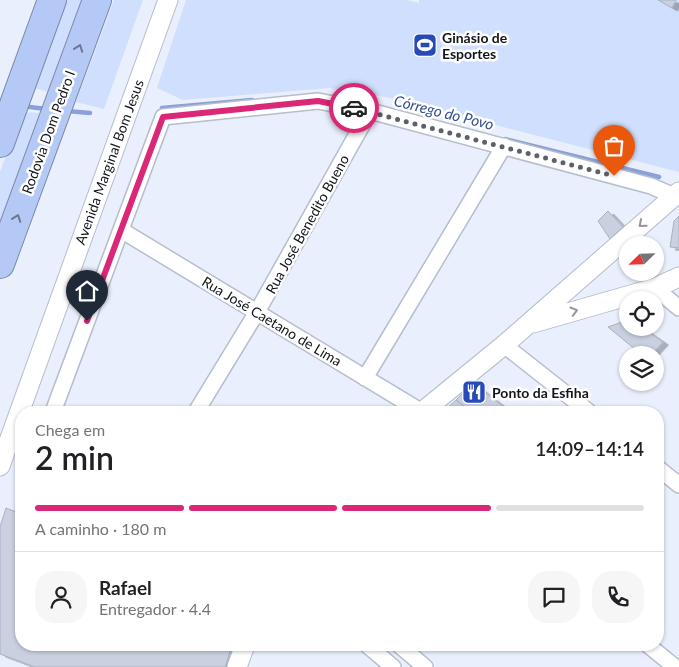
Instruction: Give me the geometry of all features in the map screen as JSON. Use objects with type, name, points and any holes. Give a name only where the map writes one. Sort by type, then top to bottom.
[{"type":"highway","points":[[2,137],[52,0]]},
{"type":"highway","name":"Rodovia Dom Pedro I","points":[[0,264],[97,0]]},
{"type":"street","name":"Avenida Marginal Bom Jesus","points":[[22,406],[168,0]]},
{"type":"street","points":[[55,406],[163,117],[318,101],[370,111],[677,194]]},
{"type":"street","name":"Rua José Benedito Bueno","points":[[200,406],[257,312],[370,111]]},
{"type":"street","points":[[366,378],[504,146]]},
{"type":"street","points":[[429,406],[504,345],[677,194]]},
{"type":"street","name":"Rua José Caetano de Lima","points":[[121,230],[412,406]]},
{"type":"street","points":[[527,324],[655,288],[679,277]]},
{"type":"street","points":[[655,288],[679,308]]},
{"type":"street","points":[[504,345],[581,406]]},
{"type":"street","name":"Avenida Marginal Bom Jesus","points":[[0,466],[15,424]]},
{"type":"street","points":[[664,473],[679,485]]},
{"type":"street","points":[[237,667],[242,651]]},
{"type":"street","points":[[374,651],[393,667]]},
{"type":"street","points":[[406,651],[425,667]]},
{"type":"street","points":[[655,651],[675,667]]},
{"type":"shaded area","points":[[62,0],[85,0],[56,80],[52,80],[48,92],[31,87]]},
{"type":"shaded area","points":[[114,0],[143,0],[104,109],[76,102]]},
{"type":"shaded area","name":"Ginásio de Esportes","points":[[186,0],[406,0],[419,3],[419,0],[679,0],[679,172],[386,97],[329,88],[183,100],[157,88]]},
{"type":"shaded area","points":[[22,112],[41,113],[0,236],[0,172]]},
{"type":"building","points":[[658,0],[676,0],[672,8]]},
{"type":"building","points":[[608,211],[623,227],[610,239],[598,221]]},
{"type":"building","points":[[679,216],[679,248],[670,247],[674,221]]},
{"type":"building","points":[[619,323],[619,336],[654,336],[663,342],[659,346],[631,346],[608,327]]},
{"type":"building","name":"Ponto da Esfiha","points":[[473,383],[503,406],[464,406],[456,400]]},
{"type":"building","points":[[456,400],[464,406],[450,406]]},
{"type":"building","points":[[6,508],[15,512],[15,651],[230,651],[225,667],[35,667],[0,654],[0,527]]},
{"type":"waterway","name":"Córrego do Povo","points":[[162,108],[252,100]]},
{"type":"waterway","name":"Córrego do Povo","points":[[22,106],[46,109]]},
{"type":"waterway","name":"Córrego do Povo","points":[[67,111],[90,113]]},
{"type":"waterway","name":"Córrego do Povo","points":[[505,139],[659,177]]},
{"type":"way so far","points":[[354,108],[614,176]]},
{"type":"place","name":"Ginásio de Esportes","points":[[425,45]]},
{"type":"place","name":"Ponto da Esfiha","points":[[474,392]]},
{"type":"route","points":[[87,321],[163,117],[318,101],[354,108]]}]
